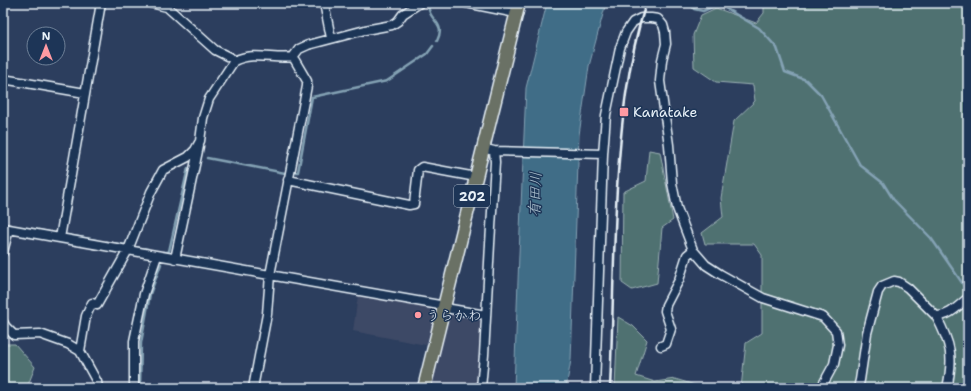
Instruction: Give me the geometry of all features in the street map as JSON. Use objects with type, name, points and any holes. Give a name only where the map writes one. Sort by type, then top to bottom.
[{"type":"highway","name":"202","points":[[424,388],[476,177],[489,149],[518,8]]},
{"type":"street","points":[[60,238],[101,3]]},
{"type":"street","points":[[150,3],[167,8],[215,50],[234,61]]},
{"type":"street","points":[[324,3],[331,38]]},
{"type":"street","points":[[293,57],[299,49],[308,45],[331,38],[392,25],[398,21],[403,14],[420,3]]},
{"type":"street","points":[[466,3],[518,8]]},
{"type":"street","points":[[595,388],[603,154],[606,115],[620,48],[624,37],[633,22],[641,18],[658,19],[663,25],[666,44],[662,60],[660,81],[669,146],[672,183],[677,208],[693,250],[706,265],[764,298],[823,317],[828,322],[836,331],[838,345],[834,364],[821,388]]},
{"type":"street","points":[[175,259],[200,140],[203,118],[209,99],[234,61],[239,58],[254,56],[293,57]]},
{"type":"street","points":[[253,388],[267,314],[270,275],[307,86],[307,81],[293,57]]},
{"type":"street","points":[[3,79],[85,93]]},
{"type":"street","points":[[80,351],[86,316],[92,303],[97,304],[128,250],[151,192],[163,170],[188,157],[196,150],[200,140]]},
{"type":"street","points":[[489,149],[603,154]]},
{"type":"street","points":[[481,388],[495,162],[489,149]]},
{"type":"street","points":[[289,175],[409,205],[414,204],[418,170],[422,167],[476,177]]},
{"type":"street","points":[[3,252],[6,229],[445,306],[451,309],[486,316]]},
{"type":"street","points":[[661,346],[666,344],[671,329],[665,311],[666,305],[679,280],[687,255],[693,250]]},
{"type":"street","points":[[134,388],[134,341],[144,294],[157,256]]},
{"type":"street","points":[[858,388],[867,333],[878,292],[882,286],[894,281],[899,282],[908,288],[936,316],[945,332],[950,348],[951,362],[947,388]]},
{"type":"street","points":[[936,316],[942,317],[968,298]]},
{"type":"street","points":[[3,322],[14,335],[40,334],[68,344],[80,351],[98,382],[98,388]]},
{"type":"shaded area","points":[[358,296],[438,309],[426,345],[353,331]]},
{"type":"shaded area","points":[[449,311],[481,318],[476,388],[431,388]]},
{"type":"green space","points":[[764,3],[963,3],[968,8],[968,388],[741,388],[746,343],[762,333],[762,255],[754,244],[705,244],[702,233],[723,217],[721,198],[734,121],[755,101],[753,85],[716,82],[694,67],[693,35],[701,15],[716,8],[756,23],[764,13]]},
{"type":"green space","points":[[649,150],[660,152],[673,220],[662,228],[657,283],[632,290],[622,283],[623,192],[646,181]]},
{"type":"green space","points":[[618,317],[633,326],[647,340],[636,376],[655,382],[675,379],[705,388],[615,388]]},
{"type":"green space","points":[[3,344],[15,344],[35,367],[28,385],[29,388],[3,388]]},
{"type":"water","name":"有田川","points":[[547,3],[606,3],[589,66],[579,135],[571,360],[566,388],[514,388],[526,88]]},
{"type":"waterway","points":[[428,3],[431,15],[439,25],[440,29],[437,41]]},
{"type":"waterway","points":[[690,3],[694,9],[703,11],[720,5],[759,28],[777,48],[785,72],[806,80],[821,95],[860,165],[883,183],[893,199],[931,238],[965,287]]},
{"type":"waterway","points":[[207,158],[285,173],[298,172],[312,97],[387,81],[427,54],[433,46]]},
{"type":"waterway","points":[[163,252],[169,251],[188,168]]},
{"type":"waterway","points":[[3,224],[9,225]]},
{"type":"waterway","points":[[20,227],[55,233]]},
{"type":"waterway","points":[[67,235],[96,240]]},
{"type":"waterway","points":[[106,242],[126,245]]},
{"type":"waterway","points":[[134,247],[148,249]]},
{"type":"waterway","points":[[140,388],[141,343],[150,294],[161,264]]},
{"type":"railway","points":[[610,388],[617,188],[621,141],[626,95],[634,48],[646,3]]},
{"type":"place","name":"Kanatake","points":[[624,112]]},
{"type":"place","name":"うらかわ","points":[[418,315]]}]
